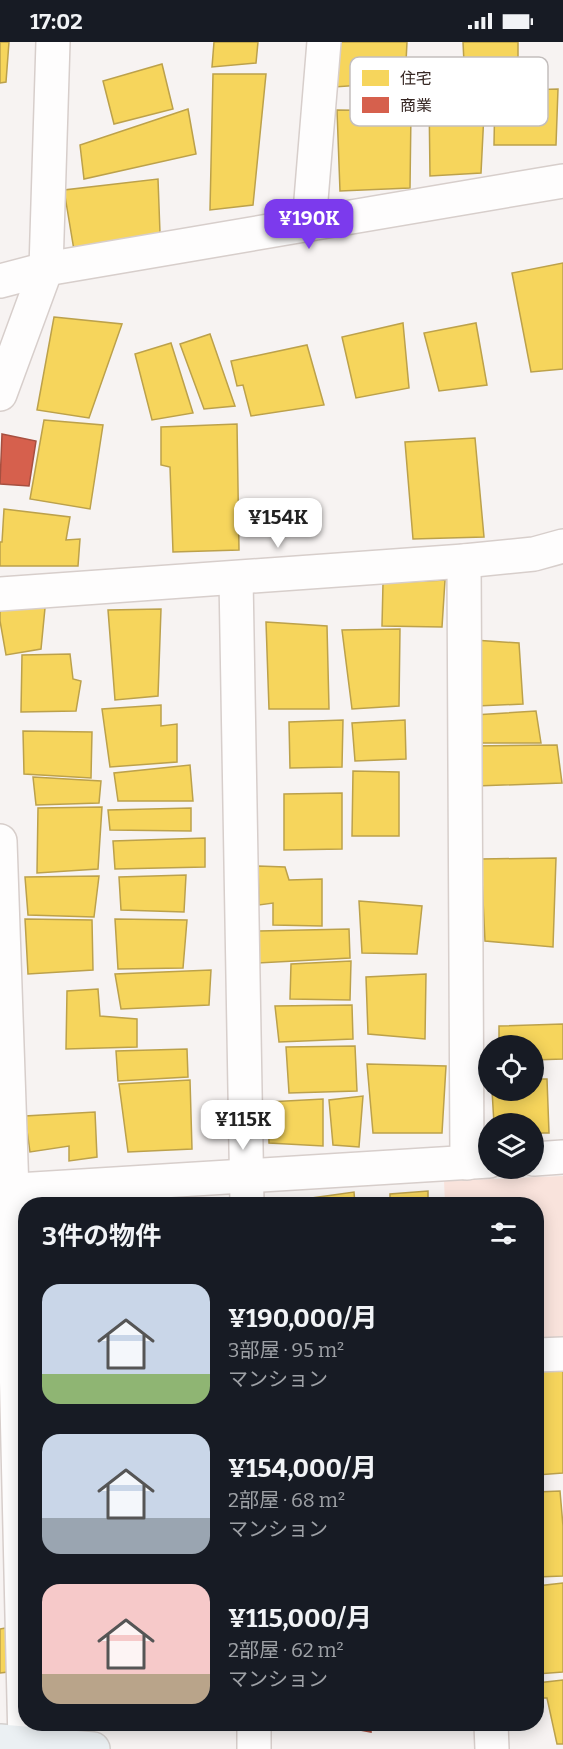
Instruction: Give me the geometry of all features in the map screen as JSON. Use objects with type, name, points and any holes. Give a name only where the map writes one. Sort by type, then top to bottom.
[{"type":"main road","points":[[13,1742],[93,1749]]},
{"type":"street","points":[[0,394],[46,269],[53,42]]},
{"type":"street","points":[[309,224],[324,42]]},
{"type":"street","points":[[0,281],[46,269],[563,181]]},
{"type":"street","points":[[0,594],[464,561],[534,554],[563,546]]},
{"type":"street","points":[[6,1191],[247,1190],[478,1162],[464,561]]},
{"type":"street","points":[[237,578],[247,1190]]},
{"type":"street","points":[[0,841],[13,1742]]},
{"type":"street","points":[[544,1158],[563,1157]]},
{"type":"street","points":[[544,1355],[563,1354]]},
{"type":"street","points":[[254,1731],[254,1749]]},
{"type":"street","points":[[491,1731],[492,1749]]},
{"type":"shaded area","points":[[563,1176],[563,1338],[544,1339],[544,1197],[445,1197],[444,1181],[544,1179],[544,1177]]},
{"type":"building: 住宅","points":[[0,42],[9,42],[6,82],[0,83]]},
{"type":"building: 住宅","points":[[214,42],[258,42],[256,63],[212,67]]},
{"type":"building: 住宅","points":[[336,42],[407,42],[406,57],[350,57],[350,86],[334,87]]},
{"type":"building: 住宅","points":[[463,42],[518,42],[518,57],[464,57]]},
{"type":"building: 住宅","points":[[162,64],[173,109],[114,124],[103,81]]},
{"type":"building: 住宅","points":[[213,74],[266,74],[253,205],[210,210]]},
{"type":"building: 住宅","points":[[548,89],[558,89],[556,145],[494,145],[494,126],[548,126]]},
{"type":"building: 住宅","points":[[188,109],[196,154],[84,179],[80,145]]},
{"type":"building: 住宅","points":[[337,110],[350,110],[350,126],[411,126],[410,188],[340,191]]},
{"type":"building: 住宅","points":[[429,126],[483,126],[481,173],[430,176]]},
{"type":"building: 住宅","points":[[158,179],[160,233],[74,250],[64,190]]},
{"type":"building: 住宅","points":[[563,263],[563,369],[531,372],[512,273]]},
{"type":"building: 住宅","points":[[54,317],[122,324],[89,418],[37,410]]},
{"type":"building: 住宅","points":[[403,323],[409,388],[356,398],[342,337]]},
{"type":"building: 住宅","points":[[476,323],[487,385],[439,391],[424,333]]},
{"type":"building: 住宅","points":[[210,334],[235,406],[204,409],[180,344]]},
{"type":"building: 住宅","points":[[171,343],[193,413],[152,420],[135,354]]},
{"type":"building: 住宅","points":[[307,345],[324,405],[251,416],[243,385],[237,386],[231,361]]},
{"type":"building: 住宅","points":[[44,420],[103,425],[90,509],[30,499]]},
{"type":"building: 住宅","points":[[237,424],[239,550],[173,552],[170,467],[161,465],[161,427]]},
{"type":"building: 住宅","points":[[475,438],[484,537],[413,539],[405,442]]},
{"type":"building: 住宅","points":[[4,509],[70,517],[66,540],[80,539],[78,566],[0,566]]},
{"type":"building: 住宅","points":[[445,580],[442,627],[382,626],[383,583]]},
{"type":"building: 住宅","points":[[0,608],[45,608],[41,649],[6,655]]},
{"type":"building: 住宅","points":[[161,609],[158,696],[115,700],[108,610]]},
{"type":"building: 住宅","points":[[266,622],[327,626],[329,709],[269,709]]},
{"type":"building: 住宅","points":[[400,629],[399,706],[352,709],[342,630]]},
{"type":"building: 住宅","points":[[474,640],[519,643],[523,704],[477,706]]},
{"type":"building: 住宅","points":[[70,654],[73,679],[81,681],[76,711],[21,712],[22,655]]},
{"type":"building: 住宅","points":[[161,705],[161,726],[177,724],[177,762],[110,767],[102,709]]},
{"type":"building: 住宅","points":[[536,711],[541,743],[474,743],[474,715]]},
{"type":"building: 住宅","points":[[343,720],[342,767],[290,768],[289,722]]},
{"type":"building: 住宅","points":[[405,720],[406,759],[355,761],[352,723]]},
{"type":"building: 住宅","points":[[23,731],[92,732],[91,778],[24,774]]},
{"type":"building: 住宅","points":[[557,745],[562,783],[476,786],[473,746]]},
{"type":"building: 住宅","points":[[190,765],[193,801],[118,801],[114,773]]},
{"type":"building: 住宅","points":[[353,771],[399,772],[399,836],[352,836]]},
{"type":"building: 住宅","points":[[33,777],[101,781],[99,803],[36,805]]},
{"type":"building: 住宅","points":[[342,793],[342,849],[284,850],[284,794]]},
{"type":"building: 住宅","points":[[102,807],[98,869],[37,873],[38,808]]},
{"type":"building: 住宅","points":[[191,808],[191,831],[110,830],[108,810]]},
{"type":"building: 住宅","points":[[205,838],[205,867],[115,869],[113,841]]},
{"type":"building: 住宅","points":[[556,858],[553,947],[485,941],[481,859]]},
{"type":"building: 住宅","points":[[258,866],[285,867],[289,880],[322,879],[322,926],[273,925],[273,903],[259,905]]},
{"type":"building: 住宅","points":[[186,875],[184,912],[121,910],[119,877]]},
{"type":"building: 住宅","points":[[99,876],[94,917],[28,915],[25,877]]},
{"type":"building: 住宅","points":[[359,901],[422,906],[417,954],[362,953]]},
{"type":"building: 住宅","points":[[25,919],[92,920],[93,970],[28,974]]},
{"type":"building: 住宅","points":[[115,919],[187,920],[183,968],[118,969]]},
{"type":"building: 住宅","points":[[349,929],[350,958],[258,963],[259,931]]},
{"type":"building: 住宅","points":[[351,961],[350,1000],[290,999],[291,964]]},
{"type":"building: 住宅","points":[[211,970],[209,1005],[121,1009],[115,974]]},
{"type":"building: 住宅","points":[[426,974],[425,1039],[368,1034],[366,977]]},
{"type":"building: 住宅","points":[[98,989],[100,1016],[137,1019],[137,1047],[66,1049],[67,991]]},
{"type":"building: 住宅","points":[[352,1005],[353,1039],[279,1042],[275,1006]]},
{"type":"building: 住宅","points":[[563,1024],[563,1059],[544,1060],[544,1035],[499,1035],[499,1026]]},
{"type":"building: 住宅","points":[[355,1046],[357,1091],[289,1093],[286,1047]]},
{"type":"building: 住宅","points":[[187,1049],[188,1077],[118,1081],[116,1051]]},
{"type":"building: 住宅","points":[[367,1064],[446,1066],[442,1133],[373,1133]]},
{"type":"building: 住宅","points":[[544,1079],[547,1079],[549,1133],[544,1133],[544,1113],[493,1113],[493,1101],[544,1101]]},
{"type":"building: 住宅","points":[[190,1080],[192,1149],[128,1152],[119,1084]]},
{"type":"building: 住宅","points":[[363,1096],[359,1147],[333,1145],[329,1100]]},
{"type":"building: 住宅","points":[[323,1099],[323,1146],[269,1143],[268,1102]]},
{"type":"building: 住宅","points":[[95,1112],[97,1157],[69,1161],[69,1146],[30,1152],[25,1116]]},
{"type":"building: 住宅","points":[[428,1191],[428,1197],[390,1197],[390,1194]]},
{"type":"building: 住宅","points":[[354,1192],[354,1197],[319,1197]]},
{"type":"building: 住宅","points":[[563,1368],[563,1473],[544,1474],[544,1369]]},
{"type":"building: 住宅","points":[[560,1491],[563,1576],[544,1577],[544,1492]]},
{"type":"building: 住宅","points":[[563,1583],[563,1672],[544,1673],[544,1585]]},
{"type":"building: 住宅","points":[[11,1627],[8,1672],[0,1673],[0,1629]]},
{"type":"building: 住宅","points":[[563,1680],[563,1744],[557,1744],[547,1698],[544,1698],[544,1682]]},
{"type":"building: 商業","points":[[2,434],[36,441],[29,486],[0,484]]}]
